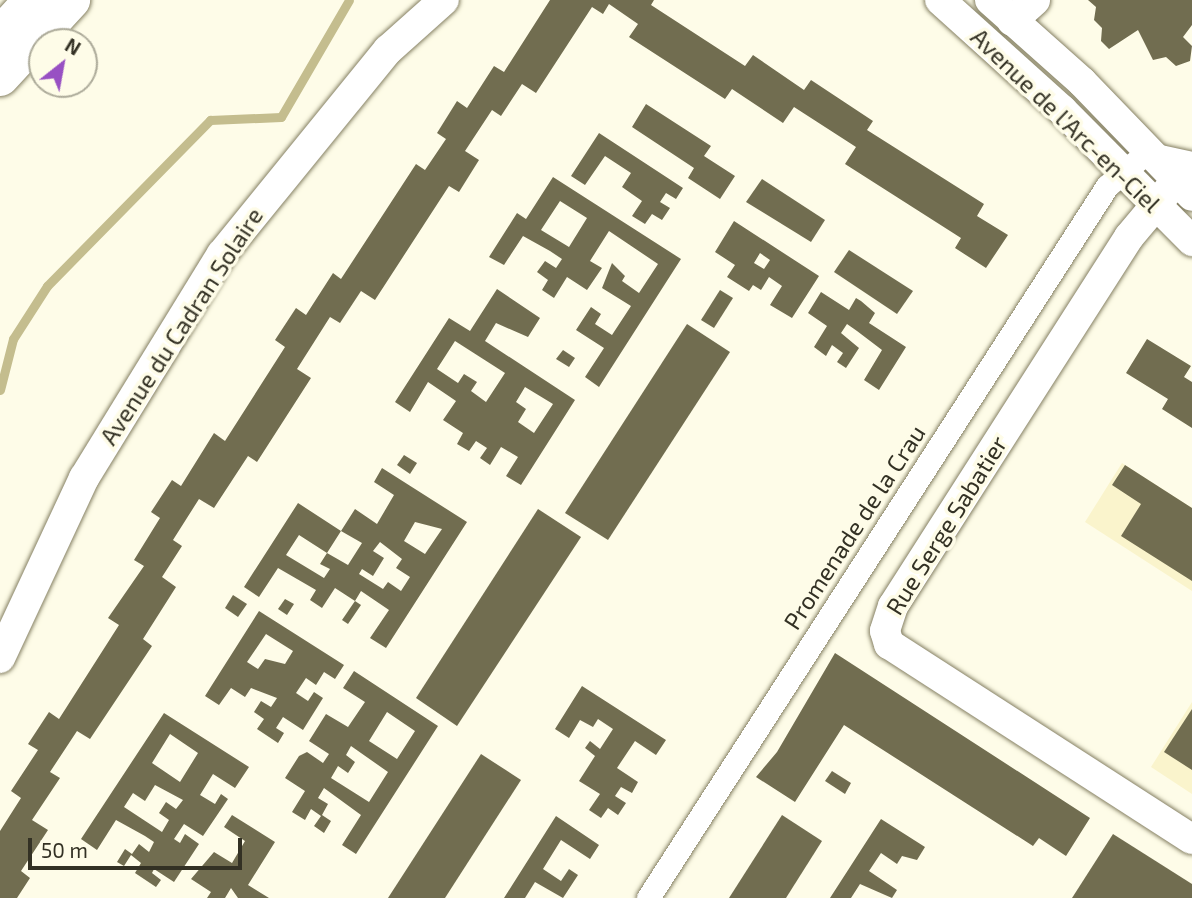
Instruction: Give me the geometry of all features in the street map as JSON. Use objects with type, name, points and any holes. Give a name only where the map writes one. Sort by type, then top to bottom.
[{"type":"main road","points":[[0,36],[33,0]]},
{"type":"main road","points":[[0,77],[71,0]]},
{"type":"street","name":"Avenue du Cadran Solaire","points":[[0,658],[84,478],[222,254],[388,50],[444,0]]},
{"type":"street","name":"Avenue de l'Arc-en-Ciel","points":[[940,0],[1062,110],[1115,180],[1154,203],[1192,240]]},
{"type":"street","name":"Avenue de l'Arc-en-Ciel","points":[[989,0],[1082,82],[1146,153],[1187,180]]},
{"type":"street","points":[[1012,21],[1035,0]]},
{"type":"street","name":"Promenade de la Crau","points":[[648,898],[1115,180],[1146,153]]},
{"type":"street","name":"Rue Serge Sabatier","points":[[1187,180],[1154,203],[893,606],[885,631],[889,644],[1192,839]]},
{"type":"shaded area","points":[[1122,463],[1192,508],[1192,591],[1085,522]]},
{"type":"shaded area","points":[[1192,702],[1192,794],[1151,767]]},
{"type":"building","points":[[550,0],[654,0],[651,5],[745,66],[753,55],[804,90],[811,80],[873,121],[867,130],[984,204],[977,216],[1008,235],[986,268],[955,248],[961,238],[845,164],[856,147],[794,107],[783,123],[732,89],[725,99],[629,37],[638,24],[609,4],[603,14],[592,7],[536,93],[522,84],[501,116],[492,110],[465,151],[479,160],[459,192],[449,186],[375,300],[361,291],[340,323],[330,317],[297,369],[311,378],[257,462],[248,456],[214,508],[199,499],[173,540],[182,546],[162,577],[176,587],[143,639],[152,646],[90,739],[77,731],[50,772],[60,778],[32,820],[48,830],[21,871],[30,878],[17,898],[0,898],[0,831],[21,798],[11,791],[38,750],[28,744],[49,712],[59,719],[119,625],[108,618],[144,566],[134,560],[160,518],[151,512],[172,480],[181,486],[214,433],[225,441],[285,347],[275,340],[296,308],[306,315],[333,273],[341,279],[416,164],[425,170],[446,139],[437,133],[457,101],[467,108],[494,66],[504,72]]},
{"type":"building","points":[[1088,0],[1192,0],[1192,25],[1183,37],[1192,46],[1190,61],[1176,66],[1166,57],[1153,60],[1138,30],[1109,49],[1101,41],[1102,28],[1094,20],[1096,7]]},
{"type":"building","points":[[646,104],[711,146],[704,156],[735,176],[720,199],[688,178],[694,168],[632,127]]},
{"type":"building","points":[[599,133],[683,188],[676,199],[666,193],[660,202],[670,208],[662,220],[652,214],[645,224],[632,216],[642,201],[622,187],[631,173],[605,156],[585,185],[571,176]]},
{"type":"building","points":[[553,177],[681,259],[599,387],[585,377],[604,348],[576,330],[591,307],[601,314],[595,324],[612,335],[631,306],[602,288],[612,263],[625,276],[622,281],[639,293],[658,264],[609,231],[590,261],[602,268],[587,290],[567,277],[554,298],[542,290],[548,280],[537,272],[545,261],[556,268],[562,259],[550,251],[523,236],[504,265],[489,257],[517,213],[526,219]],"holes":[[[560,201],[587,218],[569,247],[541,230]]]},
{"type":"building","points":[[762,179],[825,220],[811,242],[746,202]]},
{"type":"building","points":[[734,221],[819,276],[792,318],[770,305],[782,286],[769,277],[761,290],[753,285],[749,291],[727,277],[735,265],[715,252]],"holes":[[[760,253],[770,260],[764,269],[754,263]]]},
{"type":"building","points":[[849,250],[913,291],[897,314],[834,272]]},
{"type":"building","points":[[497,289],[540,318],[528,337],[496,323],[485,341],[575,400],[521,485],[506,476],[518,457],[501,447],[490,465],[480,458],[487,448],[476,441],[469,451],[457,444],[463,433],[443,420],[456,401],[428,382],[410,412],[395,402],[449,318],[470,331]],"holes":[[[455,341],[505,373],[486,402],[471,391],[477,382],[464,374],[458,383],[437,369]],[[525,387],[553,404],[534,433],[518,422],[526,409],[516,402]]]},
{"type":"building","points":[[720,290],[733,298],[714,328],[701,320]]},
{"type":"building","points":[[821,292],[849,310],[856,298],[861,301],[875,313],[869,323],[906,347],[879,390],[864,380],[882,350],[847,324],[841,333],[859,348],[846,368],[837,362],[843,353],[832,345],[826,356],[814,347],[827,326],[808,313]]},
{"type":"building","points":[[687,324],[730,352],[608,540],[565,513]]},
{"type":"building","points":[[1147,339],[1191,366],[1184,377],[1192,382],[1192,428],[1162,409],[1168,399],[1126,373]]},
{"type":"building","points":[[563,350],[575,358],[569,367],[556,359]]},
{"type":"building","points":[[404,455],[417,463],[410,474],[397,465]]},
{"type":"building","points":[[1125,465],[1192,508],[1192,581],[1121,536],[1141,504],[1112,485]]},
{"type":"building","points":[[382,468],[467,522],[386,648],[370,638],[389,610],[361,591],[355,601],[335,588],[322,608],[310,600],[316,590],[278,568],[259,597],[244,587],[298,503],[341,531],[355,509],[377,524],[394,495],[374,482]],"holes":[[[415,522],[442,529],[425,554],[404,541]],[[341,531],[362,543],[348,565],[327,553]],[[299,535],[327,553],[320,564],[330,569],[324,578],[286,555]],[[380,542],[402,559],[396,568],[410,577],[401,591],[388,582],[383,589],[359,574],[362,569],[373,576],[384,558],[373,551]]]},
{"type":"building","points":[[538,509],[581,537],[457,726],[416,698]]},
{"type":"building","points":[[233,595],[247,604],[238,617],[225,608]]},
{"type":"building","points":[[285,599],[294,604],[287,615],[278,609]]},
{"type":"building","points":[[355,601],[361,605],[348,624],[342,620]]},
{"type":"building","points":[[259,611],[344,665],[335,679],[324,672],[316,685],[306,678],[296,693],[308,701],[314,692],[323,698],[303,730],[283,717],[276,728],[284,733],[278,743],[257,729],[264,719],[254,712],[261,701],[271,707],[277,698],[251,688],[245,697],[231,688],[219,705],[205,696]],"holes":[[[266,634],[293,651],[285,664],[265,659],[258,669],[247,662]]]},
{"type":"building","points":[[835,653],[1090,818],[1066,856],[1039,838],[1033,846],[844,725],[795,802],[756,777],[777,752]]},
{"type":"building","points":[[354,671],[438,726],[356,854],[342,845],[361,815],[324,788],[318,798],[328,804],[322,815],[331,821],[324,833],[314,826],[321,816],[311,809],[305,820],[292,812],[305,791],[285,778],[299,756],[307,752],[323,763],[329,754],[309,741],[326,714],[348,727],[365,702],[343,688]],"holes":[[[387,712],[415,731],[397,759],[369,741]],[[351,746],[388,772],[369,802],[331,778],[338,766],[348,773],[355,762],[346,755]]]},
{"type":"building","points":[[582,686],[666,740],[656,755],[635,741],[617,768],[638,782],[632,793],[621,787],[615,796],[626,803],[618,815],[608,808],[601,818],[589,810],[600,794],[579,781],[595,756],[585,748],[590,741],[600,749],[613,729],[598,719],[593,727],[580,720],[569,738],[555,729]]},
{"type":"building","points":[[1192,709],[1192,770],[1164,752]]},
{"type":"building","points":[[164,713],[249,767],[235,788],[213,774],[200,795],[215,804],[221,794],[228,799],[203,836],[184,824],[174,839],[180,843],[185,834],[199,844],[174,882],[154,869],[152,873],[161,880],[156,887],[135,873],[141,863],[131,855],[124,866],[117,862],[125,849],[132,854],[139,844],[149,852],[154,842],[116,820],[97,850],[81,839]],"holes":[[[170,734],[198,753],[180,782],[152,763]],[[155,785],[183,800],[176,809],[166,802],[159,813],[169,820],[162,832],[124,807],[133,793],[145,801]]]},
{"type":"building","points":[[481,754],[521,780],[445,898],[388,898]]},
{"type":"building","points":[[832,771],[851,783],[845,794],[825,781]]},
{"type":"building","points":[[232,815],[275,842],[248,885],[269,898],[238,898],[231,888],[225,898],[207,898],[211,892],[191,879],[214,852],[232,863],[245,841],[224,827]]},
{"type":"building","points":[[782,815],[822,841],[786,898],[729,898]]},
{"type":"building","points":[[556,816],[599,845],[590,859],[561,840],[543,869],[561,881],[569,869],[578,875],[563,898],[535,882],[525,898],[504,898]]},
{"type":"building","points":[[881,819],[925,847],[917,860],[902,856],[897,864],[881,853],[869,871],[897,890],[892,898],[860,884],[851,898],[830,898]]},
{"type":"building","points":[[1113,834],[1192,884],[1192,898],[1072,898]]},
{"type":"waterway","points":[[0,390],[13,339],[47,286],[210,120],[281,117],[349,0]]}]
